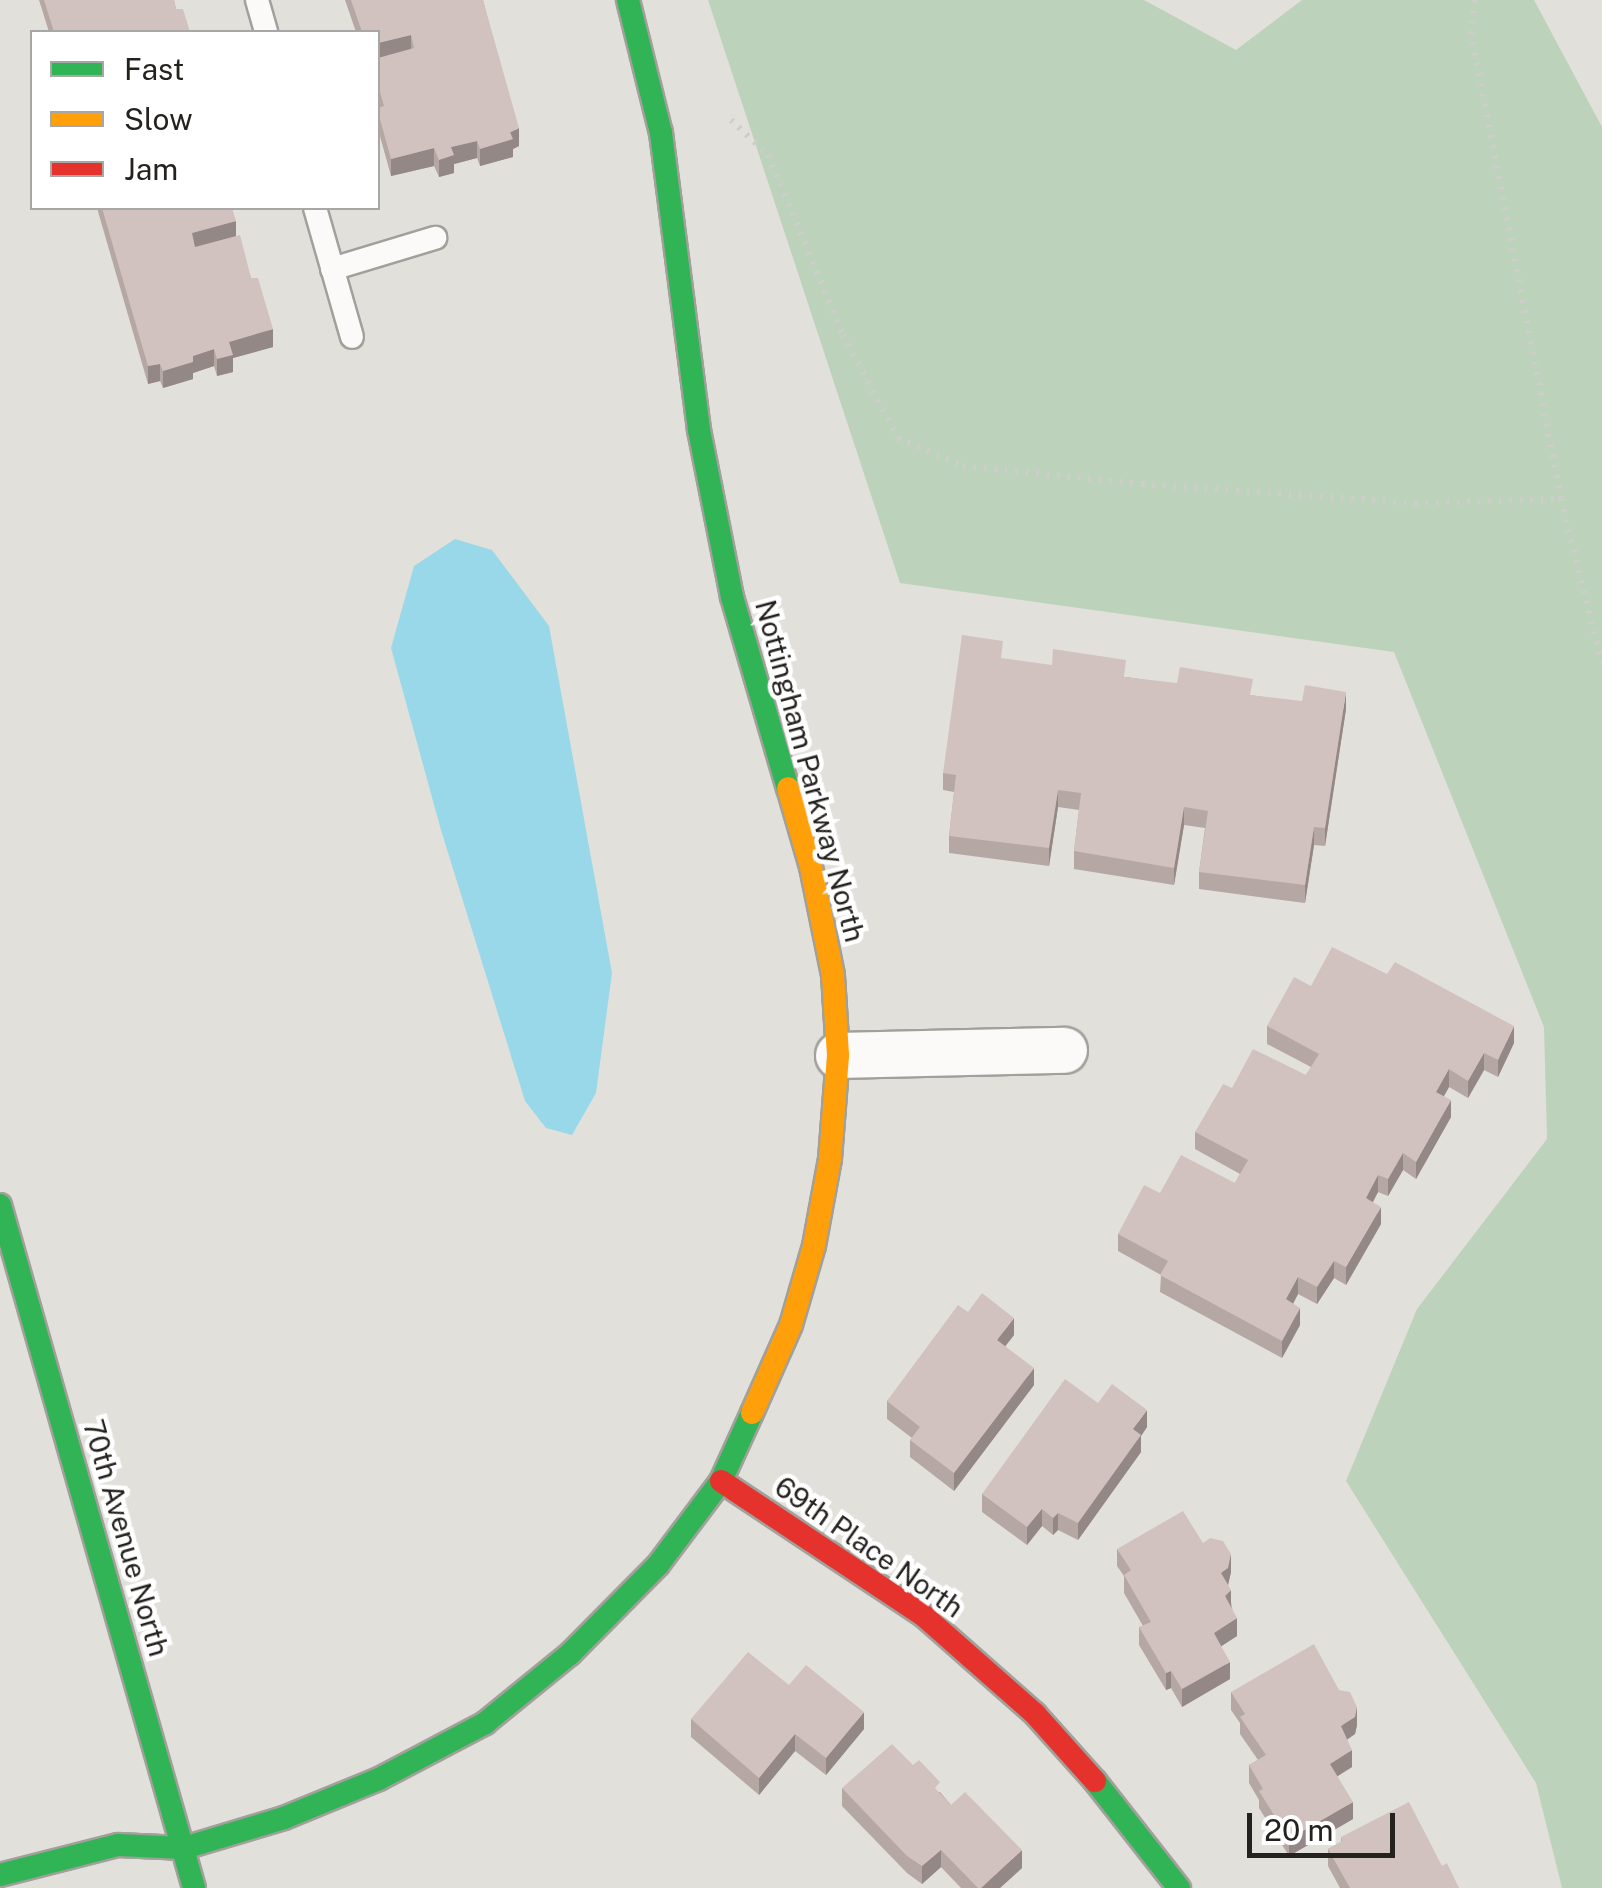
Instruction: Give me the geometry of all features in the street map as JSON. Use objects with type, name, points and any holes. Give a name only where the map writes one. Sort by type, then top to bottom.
[{"type":"street","name":"Nottingham Parkway North","points":[[156,1868],[184,1848],[316,1805],[380,1778],[485,1723],[570,1654],[658,1565],[721,1481],[791,1324],[814,1246],[830,1159],[838,1055],[833,974],[810,866],[732,597],[699,430],[661,133],[628,0]]},
{"type":"street","points":[[838,1055],[1064,1050]]},
{"type":"street","name":"70th Avenue North","points":[[0,1205],[194,1888]]},
{"type":"street","name":"69th Place North","points":[[721,1481],[924,1616],[1007,1690],[1128,1817],[1179,1888]]},
{"type":"street","name":"Nottingham Parkway North","points":[[0,1875],[118,1845],[184,1848]]},
{"type":"lane","points":[[257,0],[265,30]]},
{"type":"lane","points":[[316,210],[352,338]]},
{"type":"lane","points":[[332,269],[435,238]]},
{"type":"path","points":[[1475,0],[1471,32],[1561,498],[1602,664]]},
{"type":"path","points":[[731,120],[768,155],[843,336],[898,438],[963,466],[1142,484],[1414,503],[1561,498]]},
{"type":"green space","points":[[708,0],[1144,0],[1236,50],[1302,0],[1534,0],[1602,127],[1602,1888],[1562,1888],[1536,1783],[1346,1481],[1417,1309],[1547,1139],[1544,1027],[1394,652],[900,583]]},
{"type":"water","points":[[455,539],[492,550],[549,626],[612,973],[596,1093],[572,1135],[546,1128],[525,1101],[441,830],[391,648],[414,566]]},
{"type":"building","points":[[44,0],[174,0],[176,9],[183,9],[189,30],[53,30]]},
{"type":"building","points":[[351,0],[483,0],[519,128],[510,132],[513,139],[480,149],[477,141],[451,147],[454,155],[439,160],[434,148],[391,159],[380,119],[380,107],[384,106],[380,57],[414,48],[411,35],[380,43],[380,30],[361,30]]},
{"type":"building","points":[[103,210],[233,210],[236,221],[192,233],[195,247],[240,235],[251,278],[258,278],[273,329],[229,342],[233,355],[217,359],[214,349],[193,356],[193,362],[163,371],[160,364],[148,366]]},
{"type":"building","points":[[962,635],[1003,641],[1001,658],[1052,665],[1053,649],[1126,660],[1124,677],[1177,683],[1180,667],[1253,679],[1250,695],[1302,701],[1305,685],[1346,692],[1325,828],[1314,827],[1305,885],[1199,872],[1208,811],[1184,807],[1174,868],[1074,851],[1081,793],[1058,790],[1049,848],[949,836],[956,775],[943,773]]},
{"type":"building","points":[[1332,947],[1387,974],[1395,962],[1514,1026],[1498,1060],[1484,1053],[1468,1081],[1449,1069],[1436,1092],[1451,1100],[1416,1162],[1403,1153],[1388,1179],[1378,1175],[1366,1198],[1381,1207],[1346,1267],[1334,1261],[1317,1287],[1298,1277],[1286,1299],[1300,1308],[1282,1341],[1160,1275],[1168,1261],[1118,1234],[1144,1185],[1160,1193],[1181,1155],[1235,1183],[1248,1160],[1195,1132],[1223,1084],[1232,1088],[1253,1049],[1306,1075],[1319,1054],[1267,1026],[1294,977],[1311,986]]},
{"type":"building","points":[[982,1293],[1014,1318],[997,1340],[1034,1368],[954,1473],[910,1440],[920,1427],[887,1401],[958,1305],[968,1312]]},
{"type":"building","points":[[1065,1379],[1098,1403],[1112,1384],[1147,1410],[1133,1429],[1141,1435],[1078,1523],[1058,1513],[1053,1518],[1042,1509],[1027,1527],[982,1494]]},
{"type":"building","points":[[1183,1511],[1203,1543],[1210,1538],[1223,1541],[1231,1554],[1228,1568],[1221,1573],[1231,1590],[1225,1596],[1237,1618],[1214,1633],[1230,1662],[1182,1689],[1171,1671],[1166,1673],[1139,1627],[1151,1622],[1124,1575],[1131,1570],[1117,1549]]},
{"type":"building","points":[[1314,1644],[1339,1690],[1350,1692],[1357,1707],[1355,1717],[1341,1726],[1352,1750],[1330,1764],[1353,1802],[1289,1839],[1259,1791],[1263,1789],[1249,1765],[1266,1755],[1240,1717],[1245,1714],[1231,1692]]},
{"type":"building","points":[[748,1652],[789,1685],[806,1665],[864,1712],[826,1758],[795,1734],[759,1778],[691,1719]]},
{"type":"building","points":[[892,1744],[913,1765],[919,1760],[940,1782],[935,1788],[951,1805],[965,1792],[1022,1850],[981,1888],[941,1850],[922,1866],[907,1856],[842,1788]]},
{"type":"building","points":[[1409,1802],[1442,1866],[1447,1863],[1459,1888],[1350,1888],[1328,1849],[1342,1841],[1341,1837]]},
{"type":"traffic: fast","points":[[628,0],[661,133],[699,430],[732,597],[788,788]]},
{"type":"traffic: fast","points":[[0,1205],[194,1888]]},
{"type":"traffic: fast","points":[[0,1875],[118,1845],[184,1848],[284,1818],[379,1779],[485,1723],[570,1654],[658,1565],[721,1481],[752,1413]]},
{"type":"traffic: fast","points":[[1095,1781],[1179,1888]]},
{"type":"traffic: slow","points":[[752,1413],[791,1325],[814,1246],[830,1159],[838,1055],[833,975],[811,867],[788,788]]},
{"type":"traffic: jam","points":[[721,1481],[924,1616],[1035,1714],[1095,1781]]}]
